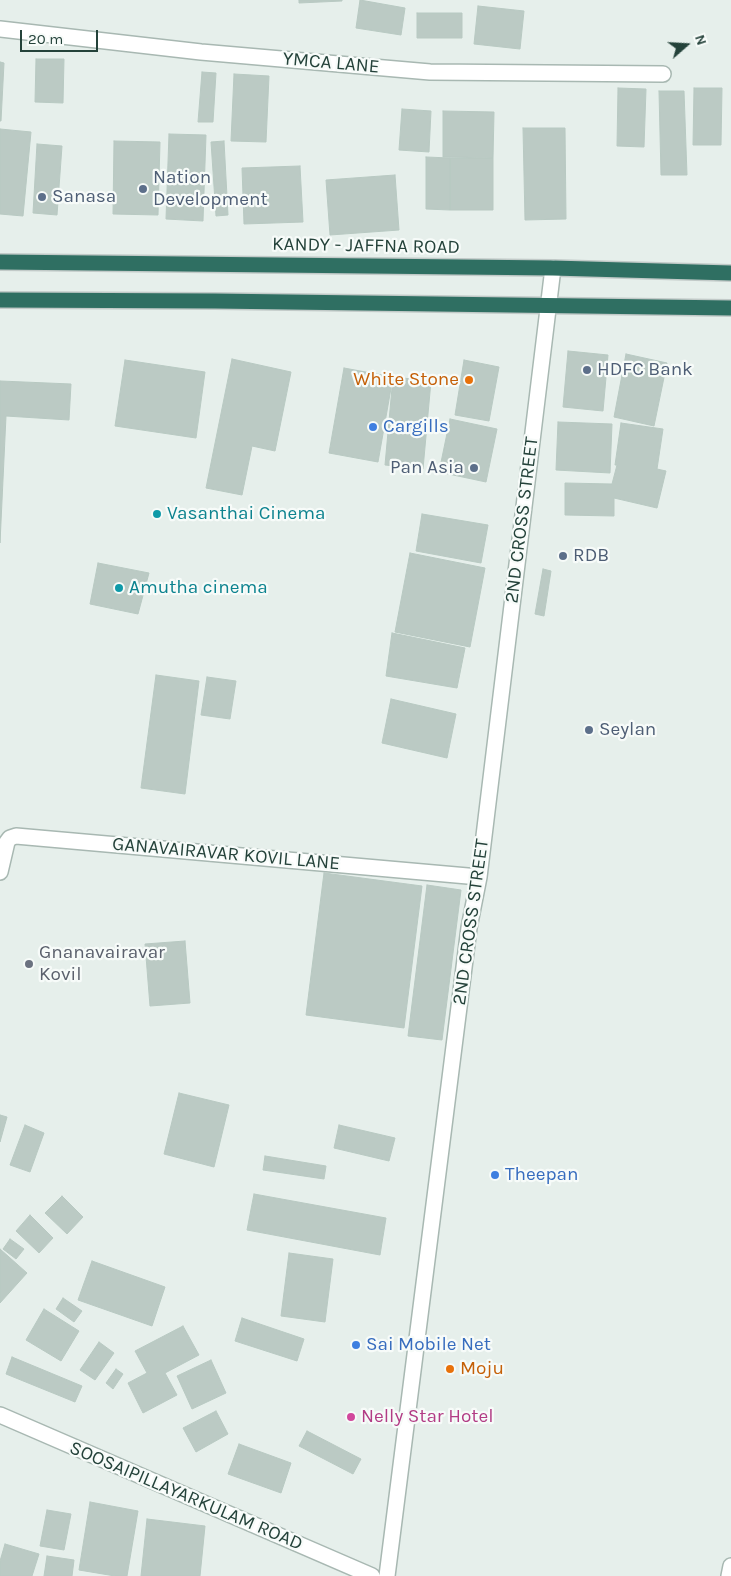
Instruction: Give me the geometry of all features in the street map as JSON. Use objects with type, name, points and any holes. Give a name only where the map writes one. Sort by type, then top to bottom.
[{"type":"highway","name":"KANDY - JAFFNA ROAD","points":[[0,262],[553,268],[731,273]]},
{"type":"highway","points":[[0,300],[731,308]]},
{"type":"street","name":"YMCA LANE","points":[[0,29],[201,52],[430,72],[663,74]]},
{"type":"street","name":"2ND CROSS STREET","points":[[386,1576],[469,928],[479,877],[553,268]]},
{"type":"street","name":"GANAVAIRAVAR KOVIL LANE","points":[[0,872],[7,842],[10,838],[16,836],[479,877]]},
{"type":"street","name":"SOOSAIPILLAYARKULAM ROAD","points":[[0,1415],[372,1576]]},
{"type":"street","points":[[729,1576],[731,1566]]},
{"type":"building","points":[[299,0],[342,0],[342,1],[299,3]]},
{"type":"building","points":[[360,0],[405,8],[401,35],[356,28]]},
{"type":"building","points":[[478,6],[524,11],[520,49],[474,44]]},
{"type":"building","points":[[417,13],[462,13],[462,38],[417,38]]},
{"type":"building","points":[[36,59],[64,59],[63,103],[35,102]]},
{"type":"building","points":[[0,62],[4,63],[1,121],[0,121]]},
{"type":"building","points":[[202,72],[216,73],[213,122],[198,122]]},
{"type":"building","points":[[234,74],[269,76],[266,142],[231,141]]},
{"type":"building","points":[[618,88],[646,89],[644,147],[617,146]]},
{"type":"building","points":[[694,88],[722,88],[721,145],[693,145]]},
{"type":"building","points":[[659,91],[684,91],[687,175],[661,175]]},
{"type":"building","points":[[402,109],[431,111],[429,152],[399,150]]},
{"type":"building","points":[[443,111],[494,112],[493,158],[443,157]]},
{"type":"building","points":[[523,128],[565,128],[566,219],[525,220]]},
{"type":"building","points":[[0,129],[31,132],[23,216],[0,214]]},
{"type":"building","points":[[169,134],[206,135],[203,221],[166,219]]},
{"type":"building","points":[[114,141],[160,142],[158,215],[113,214]]},
{"type":"building","points":[[224,141],[228,215],[216,216],[211,142]]},
{"type":"building","points":[[37,144],[62,146],[57,215],[33,213]]},
{"type":"building","points":[[426,157],[450,158],[450,210],[426,209]]},
{"type":"building","points":[[450,158],[493,158],[493,210],[450,210]]},
{"type":"building","points":[[300,166],[303,222],[244,224],[242,168]]},
{"type":"building","points":[[395,175],[399,230],[330,235],[326,180]]},
{"type":"building","points":[[568,351],[608,355],[603,411],[563,407]]},
{"type":"building","points":[[626,354],[667,363],[654,426],[614,417]]},
{"type":"building","points":[[232,359],[291,372],[275,451],[252,446],[242,495],[206,488]]},
{"type":"building","points":[[125,360],[205,372],[196,438],[115,426]]},
{"type":"building","points":[[464,360],[499,367],[489,421],[455,415]]},
{"type":"building","points":[[344,368],[393,377],[378,462],[329,453]]},
{"type":"building","points":[[393,377],[431,381],[423,469],[385,465]]},
{"type":"building","points":[[0,381],[71,384],[69,420],[6,416],[0,543]]},
{"type":"building","points":[[450,419],[497,429],[486,482],[439,472]]},
{"type":"building","points":[[558,422],[612,424],[610,473],[556,470]]},
{"type":"building","points":[[621,423],[663,429],[657,469],[666,471],[657,508],[614,498],[614,516],[565,515],[565,483],[612,484],[617,465],[615,465]]},
{"type":"building","points":[[422,514],[488,525],[481,563],[416,551]]},
{"type":"building","points":[[410,553],[485,568],[470,647],[395,632]]},
{"type":"building","name":"Amutha cinema","points":[[98,563],[149,573],[138,614],[90,604]]},
{"type":"building","points":[[543,569],[551,571],[544,616],[535,614]]},
{"type":"building","points":[[392,633],[465,648],[457,688],[386,676]]},
{"type":"building","points":[[156,675],[199,681],[185,794],[141,788]]},
{"type":"building","points":[[207,677],[236,681],[230,719],[201,715]]},
{"type":"building","points":[[391,699],[456,714],[447,758],[382,743]]},
{"type":"building","points":[[324,873],[422,886],[404,1028],[306,1015]]},
{"type":"building","points":[[427,885],[461,890],[442,1040],[408,1036]]},
{"type":"building","points":[[185,941],[190,1003],[150,1006],[145,944]]},
{"type":"building","points":[[179,1093],[229,1105],[214,1167],[164,1154]]},
{"type":"building","points":[[0,1115],[7,1117],[0,1142]]},
{"type":"building","points":[[25,1125],[44,1133],[30,1172],[10,1165]]},
{"type":"building","points":[[339,1125],[395,1138],[389,1161],[334,1148]]},
{"type":"building","points":[[265,1156],[326,1166],[324,1179],[263,1170]]},
{"type":"building","points":[[254,1194],[386,1218],[380,1255],[247,1230]]},
{"type":"building","points":[[62,1196],[83,1217],[67,1234],[45,1213]]},
{"type":"building","points":[[30,1215],[53,1238],[39,1253],[16,1231]]},
{"type":"building","points":[[10,1239],[24,1249],[16,1259],[3,1249]]},
{"type":"building","points":[[0,1249],[27,1273],[0,1303]]},
{"type":"building","points":[[289,1253],[333,1259],[325,1322],[281,1316]]},
{"type":"building","points":[[92,1261],[165,1287],[152,1326],[78,1300]]},
{"type":"building","points":[[63,1298],[82,1311],[74,1322],[56,1309]]},
{"type":"building","points":[[44,1309],[79,1331],[61,1361],[26,1340]]},
{"type":"building","points":[[242,1318],[304,1339],[297,1361],[235,1341]]},
{"type":"building","points":[[183,1326],[199,1355],[165,1373],[177,1395],[143,1413],[128,1383],[147,1373],[135,1351]]},
{"type":"building","points":[[99,1342],[114,1353],[95,1380],[80,1370]]},
{"type":"building","points":[[12,1357],[82,1386],[75,1402],[6,1374]]},
{"type":"building","points":[[211,1360],[226,1393],[192,1409],[177,1376]]},
{"type":"building","points":[[116,1369],[123,1374],[113,1389],[106,1383]]},
{"type":"building","points":[[216,1411],[228,1434],[196,1452],[183,1428]]},
{"type":"building","points":[[307,1431],[361,1459],[353,1474],[299,1446]]},
{"type":"building","points":[[239,1444],[291,1463],[281,1493],[228,1474]]},
{"type":"building","points":[[90,1502],[138,1511],[127,1576],[79,1570]]},
{"type":"building","points":[[47,1510],[71,1514],[64,1550],[40,1546]]},
{"type":"building","points":[[147,1519],[205,1526],[200,1576],[141,1576]]},
{"type":"building","points":[[5,1544],[39,1554],[32,1576],[0,1576],[0,1561]]},
{"type":"building","points":[[47,1556],[74,1560],[72,1576],[44,1576]]},
{"type":"place","name":"Nation Development","points":[[143,189]]},
{"type":"place","name":"Sanasa","points":[[42,197]]},
{"type":"place","name":"HDFC Bank","points":[[587,370]]},
{"type":"place","name":"White Stone","points":[[469,380]]},
{"type":"place","name":"Cargills","points":[[373,427]]},
{"type":"place","name":"Pan Asia","points":[[474,468]]},
{"type":"place","name":"Vasanthai Cinema","points":[[157,514]]},
{"type":"place","name":"RDB","points":[[563,556]]},
{"type":"place","name":"Amutha cinema","points":[[119,588]]},
{"type":"place","name":"Seylan","points":[[589,730]]},
{"type":"place","name":"Gnanavairavar Kovil","points":[[29,964]]},
{"type":"place","name":"Theepan","points":[[495,1175]]},
{"type":"place","name":"Sai Mobile Net","points":[[356,1345]]},
{"type":"place","name":"Moju","points":[[450,1369]]},
{"type":"place","name":"Nelly Star Hotel","points":[[351,1417]]}]
